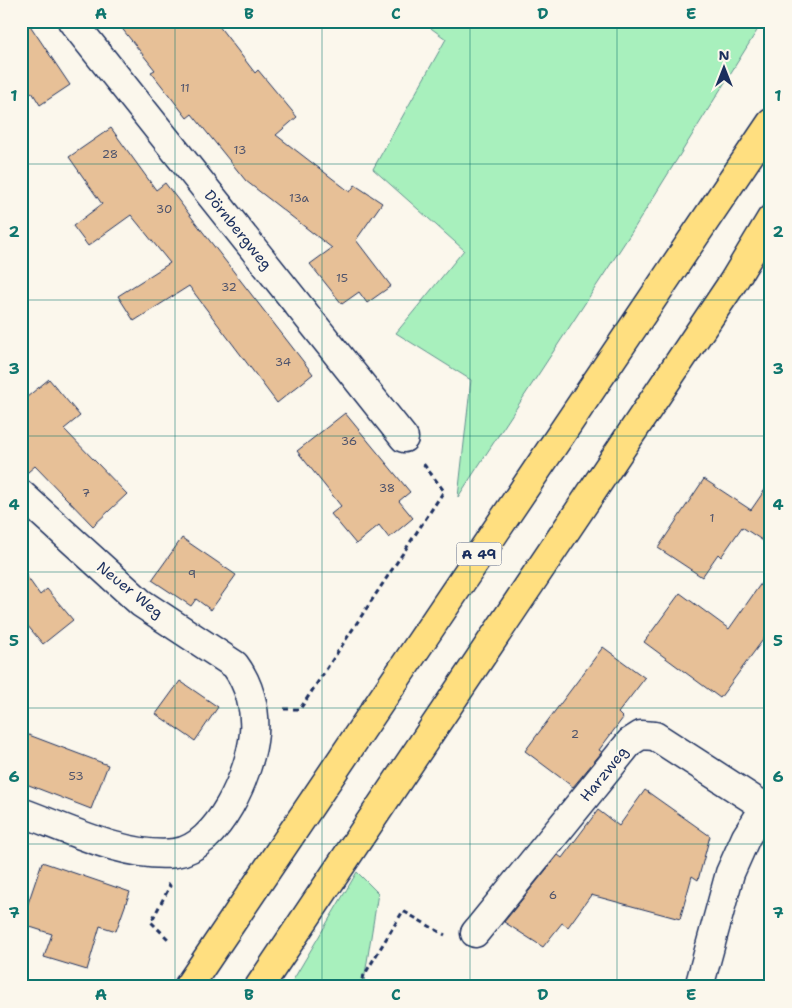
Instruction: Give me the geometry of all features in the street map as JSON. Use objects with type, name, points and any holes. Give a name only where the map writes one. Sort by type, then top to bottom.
[{"type":"highway","name":"A 49","points":[[188,987],[771,123]]},
{"type":"highway","points":[[259,987],[733,282],[771,219]]},
{"type":"street","name":"Dörnbergweg","points":[[72,21],[404,438]]},
{"type":"street","name":"Neuer Weg","points":[[21,494],[141,603],[235,665],[245,679],[254,710]]},
{"type":"street","points":[[21,812],[139,852],[175,853],[192,850],[206,838],[224,813],[243,778],[254,733],[254,710]]},
{"type":"street","name":"Harzweg","points":[[475,933],[630,742],[641,735],[656,736],[768,809]]},
{"type":"street","points":[[699,987],[720,904],[730,873],[746,838],[768,809]]},
{"type":"path","points":[[254,710],[300,709],[444,491],[404,438]]},
{"type":"path","points":[[169,940],[151,922],[170,886]]},
{"type":"path","points":[[357,987],[403,911],[445,935],[475,933]]},
{"type":"green space","points":[[421,21],[763,21],[635,227],[458,497],[471,380],[396,333],[464,250],[373,169],[446,39]]},
{"type":"green space","points":[[357,872],[378,893],[363,987],[289,987]]},
{"type":"building","points":[[21,21],[27,21],[70,85],[40,105],[32,92],[21,100]]},
{"type":"building","points":[[116,21],[215,21],[255,73],[258,70],[297,117],[276,135],[350,192],[355,185],[382,203],[356,240],[391,286],[367,303],[359,292],[342,304],[310,264],[332,248],[246,181],[192,114],[187,118],[151,72],[155,70]]},
{"type":"building","points":[[111,128],[156,190],[165,183],[313,374],[277,403],[189,286],[134,321],[118,296],[170,263],[131,215],[88,246],[73,226],[102,204],[69,157]]},
{"type":"building","points":[[49,379],[80,416],[64,429],[127,494],[93,526],[35,466],[21,478],[21,402]]},
{"type":"building","points":[[345,413],[410,492],[399,501],[413,518],[389,538],[379,525],[356,544],[331,514],[341,506],[297,451]]},
{"type":"building","points":[[704,479],[751,510],[771,481],[771,546],[742,527],[721,557],[718,554],[702,577],[658,548]]},
{"type":"building","points":[[182,538],[236,575],[211,610],[196,599],[191,606],[152,580]]},
{"type":"building","points":[[21,568],[40,595],[47,589],[73,620],[43,644],[21,618]]},
{"type":"building","points":[[771,569],[771,629],[720,698],[644,642],[680,593],[729,629]]},
{"type":"building","points":[[603,647],[645,678],[618,713],[623,718],[599,750],[602,752],[573,787],[525,751]]},
{"type":"building","points":[[180,681],[218,707],[195,741],[156,714]]},
{"type":"building","points":[[21,732],[108,765],[91,809],[21,782]]},
{"type":"building","points":[[645,790],[710,836],[698,880],[692,876],[680,919],[591,895],[568,927],[562,923],[543,947],[504,922],[558,855],[562,858],[598,810],[619,826]]},
{"type":"building","points":[[42,862],[130,892],[116,931],[100,926],[87,970],[44,957],[52,934],[21,924]]}]
